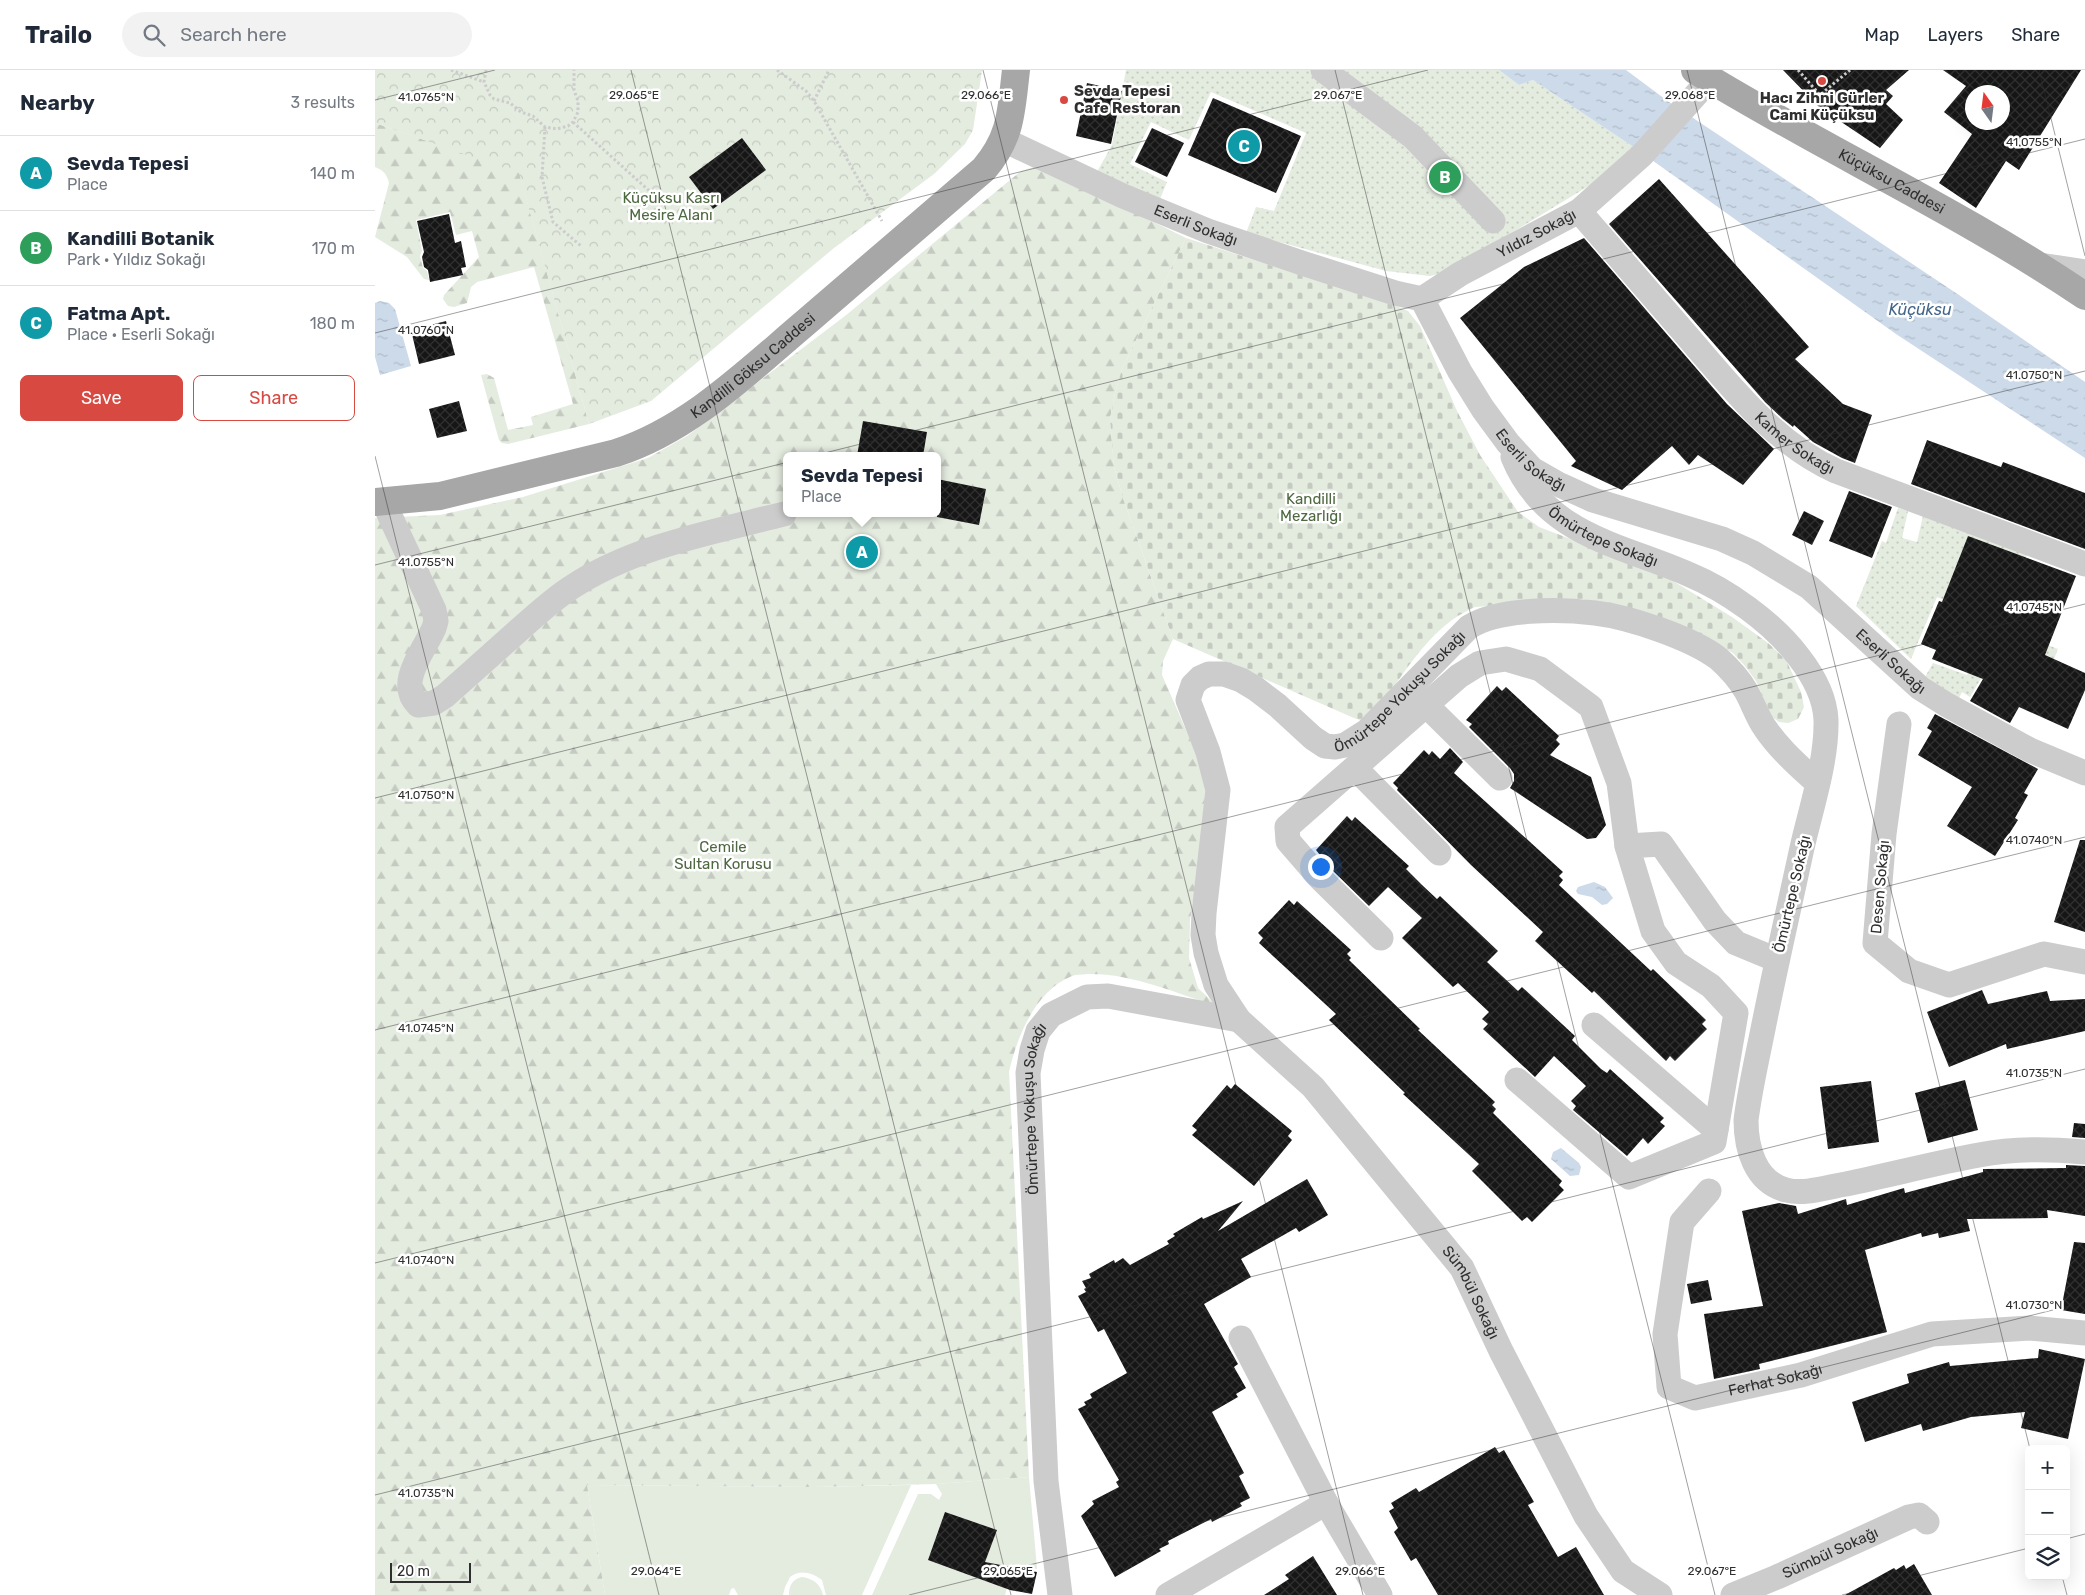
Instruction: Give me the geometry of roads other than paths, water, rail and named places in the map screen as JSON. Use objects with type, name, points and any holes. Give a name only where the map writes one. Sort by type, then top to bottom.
[{"type":"main road","name":"Kandilli Göksu Caddesi","points":[[379,501],[440,496],[616,453],[641,445],[667,432],[731,386],[984,169],[997,154],[1004,140],[1008,126],[1016,70]]},
{"type":"main road","name":"Küçüksu Caddesi","points":[[1713,72],[1733,75],[1756,106],[2040,266],[2085,296]]},
{"type":"street","points":[[1323,70],[1413,137],[1493,221]]},
{"type":"street","name":"Yıldız Sokağı","points":[[1422,299],[1467,270],[1579,211],[1643,155],[1688,104],[1713,72]]},
{"type":"street","name":"Eserli Sokağı","points":[[1004,140],[1123,196],[1208,231],[1314,267],[1422,299],[1460,372],[1483,409],[1507,443],[1532,469],[1560,485],[1593,500],[1722,539],[1779,568],[1809,587],[1845,618],[1919,688],[2030,750],[2085,773]]},
{"type":"street","name":"Kamer Sokağı","points":[[1579,211],[1735,391],[1767,424],[1806,456],[1836,471],[2085,564]]},
{"type":"street","points":[[2040,266],[2085,272]]},
{"type":"street","name":"Ömürtepe Sokağı","points":[[1507,443],[1518,469],[1529,488],[1542,504],[1562,520],[1610,545],[1697,578],[1755,614],[1770,626],[1791,646],[1806,665],[1824,703],[1825,740],[1817,783],[1777,960],[1749,1102],[1746,1136],[1753,1161],[1762,1175],[1771,1184],[1786,1190],[1800,1191],[1864,1180],[1980,1154],[2032,1149],[2085,1152]]},
{"type":"street","points":[[379,501],[435,610],[436,621],[434,628],[409,682],[411,698],[418,705],[434,703],[445,696],[548,605],[593,575],[642,553],[711,532],[783,514]]},
{"type":"street","name":"Ömürtepe Yokuşu Sokağı","points":[[1239,1020],[1217,985],[1205,952],[1203,935],[1218,790],[1208,752],[1188,700],[1193,685],[1200,678],[1209,674],[1224,674],[1241,680],[1277,705],[1313,738],[1325,746],[1335,747],[1345,745],[1367,731],[1469,627],[1480,620],[1497,615],[1523,612],[1569,611],[1597,613],[1665,632],[1697,646],[1719,659],[1747,692],[1765,728],[1781,748],[1817,783]]},
{"type":"street","points":[[1381,938],[1320,878],[1287,841],[1287,827],[1459,676],[1481,663],[1505,659],[1541,670],[1591,707],[1619,782],[1627,846],[1653,931],[1676,963],[1711,986],[1735,1012],[1713,1142],[1629,1177],[1517,1080]]},
{"type":"street","points":[[1426,705],[1500,778]]},
{"type":"street","name":"Desen Sokağı","points":[[1899,724],[1884,834],[1875,943],[1909,971],[1949,985],[2044,954],[2085,962]]},
{"type":"street","points":[[1355,768],[1439,853]]},
{"type":"street","points":[[1627,846],[1661,844],[1715,921],[1736,943],[1777,960]]},
{"type":"street","name":"Ömürtepe Yokuşu Sokağı","points":[[1060,1595],[1045,1481],[1029,1081],[1032,1050],[1038,1031],[1051,1015],[1087,997],[1108,996],[1239,1020]]},
{"type":"street","name":"Sümbül Sokağı","points":[[1239,1020],[1313,1087],[1462,1268],[1501,1352],[1585,1516],[1623,1571],[1659,1595]]},
{"type":"street","points":[[1594,1025],[1715,1130]]},
{"type":"street","name":"Ferhat Sokağı","points":[[1709,1191],[1682,1222],[1665,1334],[1669,1387],[1695,1398],[1801,1375],[1932,1334],[2030,1328],[2085,1333]]},
{"type":"street","points":[[1241,1338],[1326,1502],[1380,1595]]},
{"type":"street","points":[[1168,1595],[1326,1502]]},
{"type":"street","name":"Sümbül Sokağı","points":[[1733,1595],[1909,1517],[1919,1515],[1927,1522]]},
{"type":"water","name":"Küçüksu","points":[[1499,70],[1626,70],[1669,102],[1956,293],[2085,382],[2085,458],[1896,334],[1635,148],[1533,80],[1519,85]]},
{"type":"water","points":[[380,301],[389,303],[395,309],[411,366],[380,375],[375,357],[375,303]]},
{"type":"water","points":[[1594,882],[1605,887],[1613,898],[1607,904],[1602,905],[1592,897],[1578,894],[1576,891],[1578,887]]},
{"type":"water","points":[[1561,1148],[1579,1163],[1581,1167],[1579,1175],[1570,1176],[1551,1159],[1553,1152]]},
{"type":"place","name":"Hacı Zihni Gürler Cami Küçüksu","points":[[1822,81]]},
{"type":"place","name":"Sevda Tepesi Cafe Restoran","points":[[1064,100]]},
{"type":"place","name":"Fatma Apt.","points":[[1244,146]]},
{"type":"place","name":"Kandilli Botanik","points":[[1445,177]]},
{"type":"place","name":"Sevda Tepesi","points":[[862,552]]},
{"type":"park label","name":"Küçüksu Kasrı Mesire Alanı","points":[[671,206]]},
{"type":"park label","name":"Kandilli Mezarlığı","points":[[1311,508]]},
{"type":"park label","name":"Cemile Sultan Korusu","points":[[723,856]]}]
